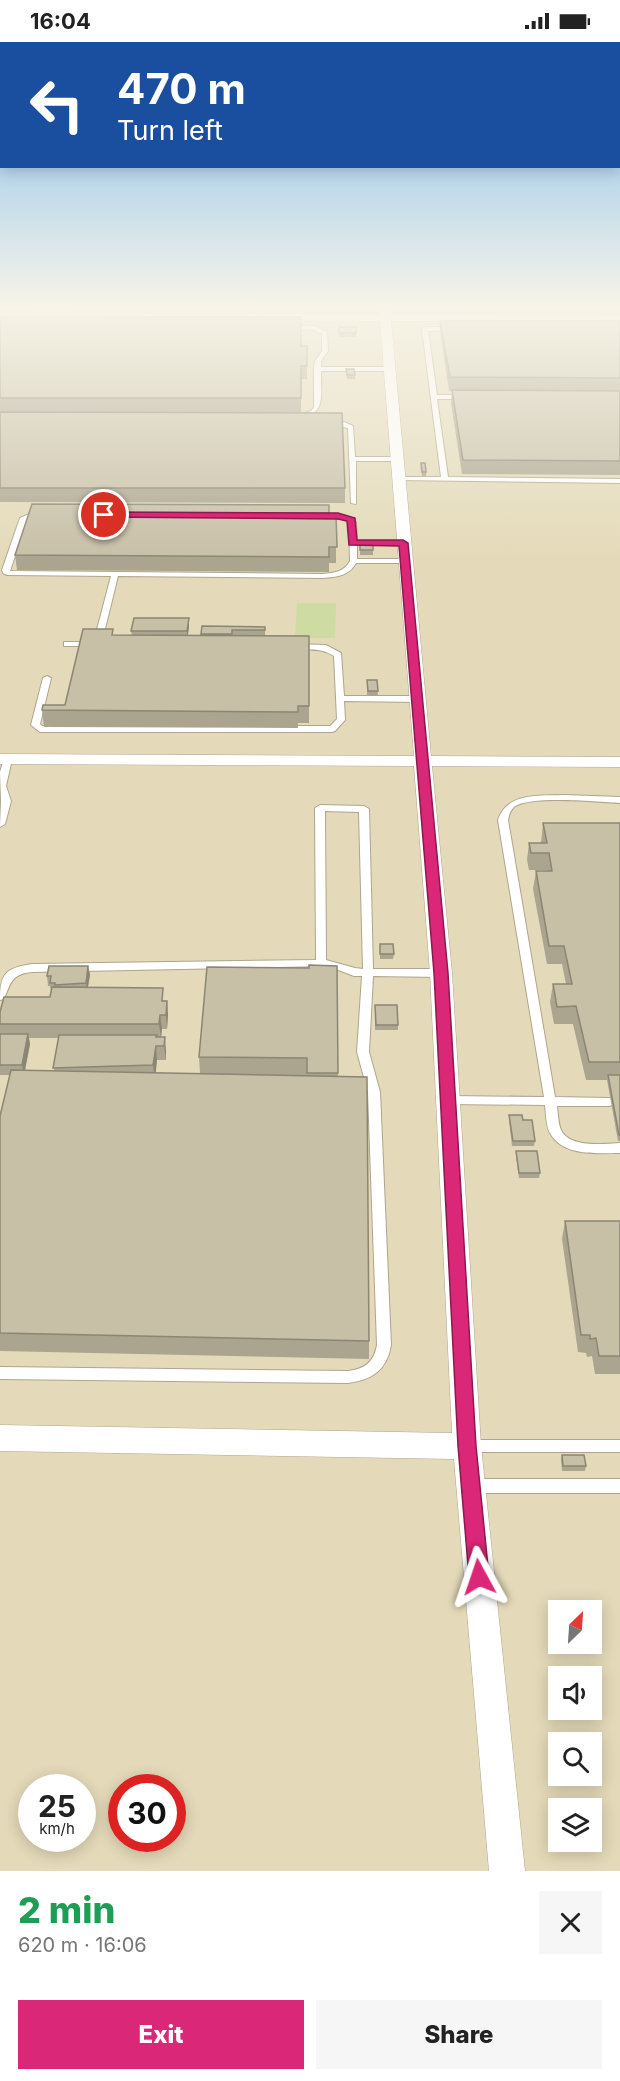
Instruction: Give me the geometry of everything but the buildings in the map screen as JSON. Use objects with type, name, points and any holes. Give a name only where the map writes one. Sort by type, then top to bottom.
[{"type":"street","points":[[390,390],[441,973],[467,1446],[507,1871]]},
{"type":"street","points":[[4,759],[620,762]]},
{"type":"street","points":[[0,1438],[467,1446]]},
{"type":"lane","points":[[306,423],[294,420],[310,414],[317,407],[317,390]]},
{"type":"lane","points":[[433,390],[445,480]]},
{"type":"lane","points":[[434,397],[469,397]]},
{"type":"lane","points":[[318,423],[349,425],[354,503]]},
{"type":"lane","points":[[352,459],[396,459]]},
{"type":"lane","points":[[398,479],[620,481]]},
{"type":"lane","points":[[34,514],[338,516],[351,520],[353,561],[348,572],[331,576],[14,575],[6,571],[24,518],[34,514]]},
{"type":"lane","points":[[353,543],[403,543]]},
{"type":"lane","points":[[353,561],[405,561]]},
{"type":"lane","points":[[97,644],[115,575]]},
{"type":"lane","points":[[68,644],[109,644]]},
{"type":"lane","points":[[47,678],[35,726],[40,729],[332,729],[341,720],[338,655],[334,651],[318,646],[283,646]]},
{"type":"lane","points":[[340,698],[417,699]]},
{"type":"lane","points":[[0,824],[6,801],[0,786],[4,759]]},
{"type":"lane","points":[[620,800],[532,799],[513,804],[504,813],[503,820],[555,1131],[563,1141],[587,1148],[620,1148]]},
{"type":"lane","points":[[0,1373],[348,1377],[365,1375],[377,1365],[384,1353],[384,1345],[374,1092],[363,1052],[368,972],[364,808],[320,808],[321,963]]},
{"type":"lane","points":[[0,996],[6,978],[23,969],[321,963],[334,965],[347,971],[441,973]]},
{"type":"lane","points":[[448,1100],[609,1102]]},
{"type":"lane","points":[[467,1446],[620,1446]]},
{"type":"lane","points":[[471,1486],[620,1486]]},
{"type":"shaded area","points":[[0,390],[620,390],[620,1871],[0,1871]]},
{"type":"green space","points":[[297,603],[336,603],[335,638],[295,638]]},
{"type":"route","points":[[104,515],[338,516],[351,520],[353,543],[403,543],[441,973],[467,1446],[479,1577]]}]
